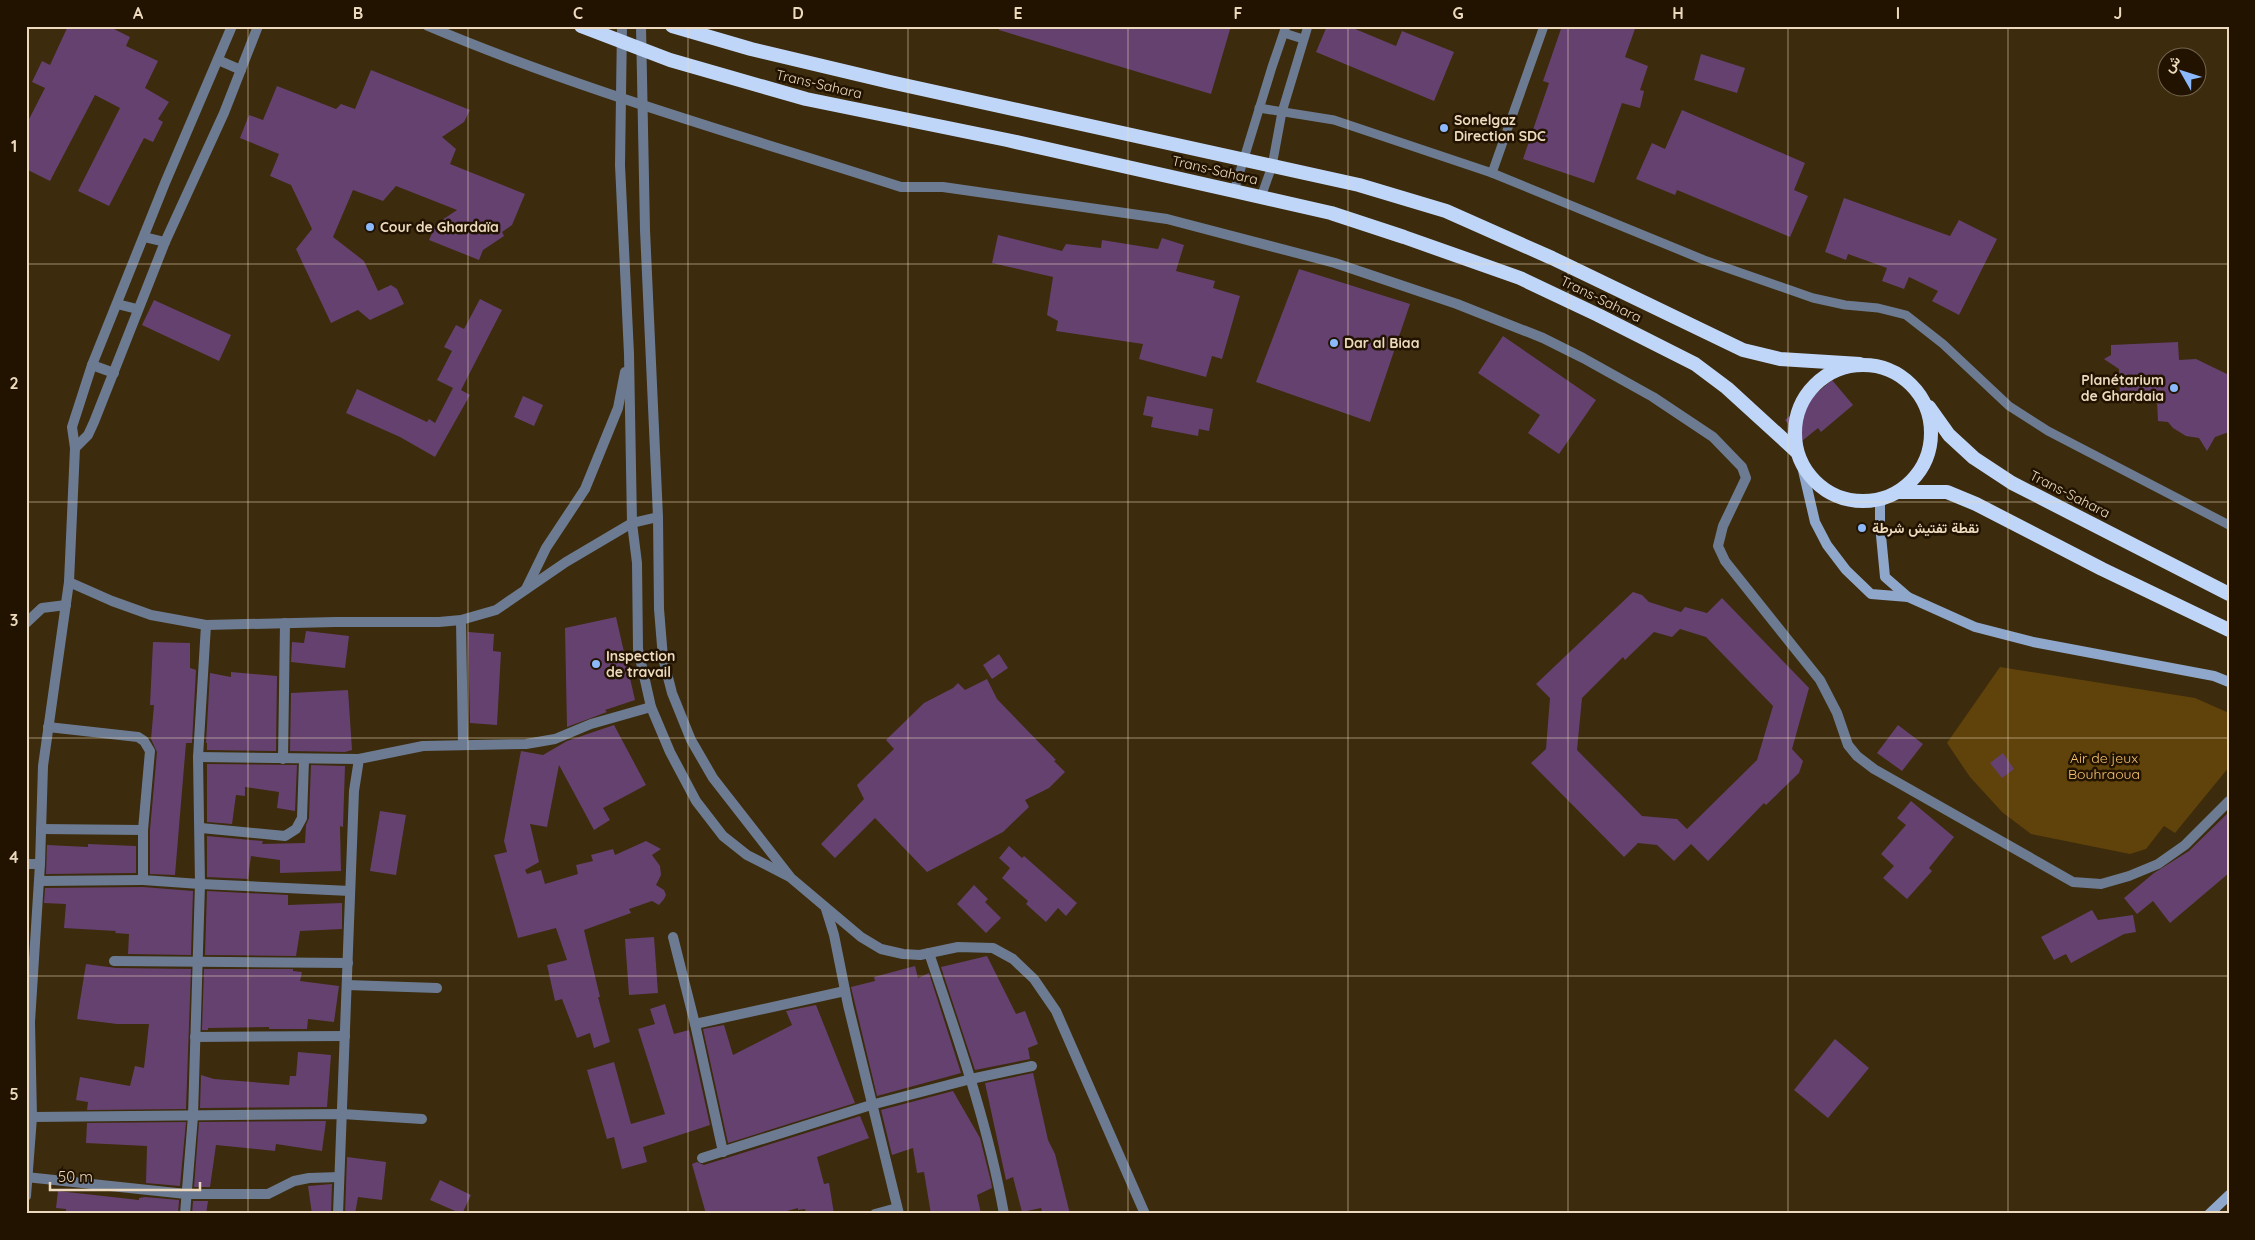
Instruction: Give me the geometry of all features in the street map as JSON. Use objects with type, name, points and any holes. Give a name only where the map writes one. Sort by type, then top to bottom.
[{"type":"highway","name":"Trans-Sahara","points":[[581,26],[641,49],[726,77],[806,99],[1007,140],[1261,197],[1330,214],[1404,237],[1520,278],[1695,364],[1727,388],[1796,451]]},
{"type":"highway","name":"Trans-Sahara","points":[[672,26],[751,49],[890,82],[1358,185],[1446,211],[1552,258],[1743,350],[1780,359],[1860,364]]},
{"type":"highway","points":[[1860,364],[1883,367],[1903,377],[1919,393],[1929,414],[1931,436],[1927,458],[1915,477],[1898,492],[1880,499],[1862,502],[1843,499],[1826,491],[1811,479],[1802,466],[1796,451],[1794,430],[1796,417],[1807,392],[1828,375],[1840,368],[1860,364]]},
{"type":"highway","name":"Trans-Sahara","points":[[1919,393],[1948,435],[1974,458],[2012,482],[2229,594]]},
{"type":"highway","points":[[1898,492],[1947,492],[1976,504],[2102,569],[2229,630]]},
{"type":"main road","points":[[1802,466],[1815,522],[1827,545],[1846,570],[1872,594],[1908,597]]},
{"type":"main road","points":[[1880,499],[1880,524],[1885,577],[1908,597],[1975,627],[2033,642],[2204,674],[2229,682]]},
{"type":"main road","points":[[2208,1214],[2229,1195]]},
{"type":"street","points":[[26,1196],[32,1117],[28,1022],[40,864],[43,766],[69,582],[75,448],[72,427],[92,365],[232,26]]},
{"type":"street","points":[[75,448],[88,436],[114,373],[137,309],[165,242],[224,113],[258,26]]},
{"type":"street","points":[[428,26],[468,43],[622,100],[901,187],[943,187],[1167,219],[1247,239],[1354,270],[1456,304],[1543,338],[1653,397],[1714,437],[1742,467],[1746,478],[1742,489],[1729,509],[1718,546],[1724,561],[1820,680],[1837,713],[1848,745],[1857,756],[1874,769],[2073,882],[2101,884],[2129,876],[2158,864],[2185,845],[2229,801]]},
{"type":"street","points":[[622,26],[620,165],[630,354],[632,523],[637,564],[638,649],[651,707],[670,752],[696,801],[723,836],[747,855],[791,878]]},
{"type":"street","points":[[641,26],[645,230],[658,517],[659,609],[664,658],[672,693],[690,740],[713,778],[791,878],[861,936],[881,949],[903,954],[920,955],[958,947],[993,948],[1013,959],[1034,979],[1056,1011],[1145,1214]]},
{"type":"street","points":[[218,60],[241,70]]},
{"type":"street","points":[[144,237],[165,242]]},
{"type":"street","points":[[117,304],[137,309]]},
{"type":"street","points":[[525,590],[546,548],[585,489],[618,408],[630,354]]},
{"type":"street","points":[[92,365],[114,373]]},
{"type":"street","points":[[69,582],[112,601],[151,615],[206,625],[439,622],[461,620],[496,610],[566,562],[632,523],[658,517]]},
{"type":"street","points":[[26,623],[42,608],[66,605]]},
{"type":"street","points":[[461,620],[463,744]]},
{"type":"street","points":[[283,759],[285,623]]},
{"type":"street","points":[[185,1214],[193,1116],[201,828],[198,757],[206,625]]},
{"type":"street","points":[[198,757],[304,760],[359,759],[423,746],[526,744],[555,739],[591,724],[651,707]]},
{"type":"street","points":[[48,727],[138,737],[144,741],[150,751],[143,830],[143,880]]},
{"type":"street","points":[[338,1214],[354,791],[359,759]]},
{"type":"street","points":[[201,828],[285,836],[296,829],[302,818],[304,760]]},
{"type":"street","points":[[41,828],[143,830]]},
{"type":"street","points":[[26,864],[40,864]]},
{"type":"street","points":[[39,880],[143,880],[350,891]]},
{"type":"street","points":[[826,908],[834,935],[871,1105],[898,1211],[875,1214]]},
{"type":"street","points":[[673,937],[695,1024],[722,1152]]},
{"type":"street","points":[[929,953],[971,1079],[999,1184],[1004,1214]]},
{"type":"street","points":[[114,961],[348,963]]},
{"type":"street","points":[[347,985],[437,988]]},
{"type":"street","points":[[695,1024],[845,991]]},
{"type":"street","points":[[195,1037],[344,1036]]},
{"type":"street","points":[[702,1158],[871,1105],[971,1079],[1032,1066]]},
{"type":"street","points":[[32,1117],[342,1114],[422,1119]]},
{"type":"street","points":[[27,1177],[186,1194],[268,1194],[294,1181],[309,1178],[339,1177]]},
{"type":"lane","points":[[1261,197],[1272,166],[1282,112],[1308,26]]},
{"type":"lane","points":[[1492,173],[1544,26]]},
{"type":"lane","points":[[1234,191],[1285,30],[1303,39]]},
{"type":"lane","points":[[1259,108],[1334,120],[1492,173],[1704,260],[1813,298],[1845,306],[1878,308],[1906,315],[1943,344],[2009,406],[2048,431],[2229,525]]},
{"type":"green space","name":"Air de jeux Bouhraoua","points":[[2000,667],[2195,698],[2229,713],[2229,767],[2175,833],[2164,826],[2146,849],[2130,854],[2031,834],[2002,812],[1970,777],[1947,743]]},
{"type":"building","points":[[68,26],[108,26],[130,37],[126,46],[158,61],[145,88],[169,102],[158,119],[163,122],[153,142],[144,138],[109,206],[78,191],[120,108],[95,95],[50,181],[26,169],[26,125],[45,88],[32,82],[42,61],[50,65]]},
{"type":"building","points":[[999,26],[1231,26],[1211,94],[999,30]]},
{"type":"building","points":[[1327,26],[1348,26],[1396,46],[1402,31],[1454,52],[1434,101],[1316,52]]},
{"type":"building","points":[[1562,26],[1636,26],[1625,57],[1648,66],[1640,90],[1644,91],[1640,108],[1622,103],[1594,183],[1523,159],[1549,83],[1543,81]]},
{"type":"building","points":[[1701,54],[1745,68],[1737,93],[1694,80]]},
{"type":"building","points":[[371,70],[470,110],[464,122],[442,137],[456,149],[450,164],[525,194],[512,225],[502,232],[504,236],[483,250],[479,260],[429,240],[436,224],[457,210],[396,186],[383,201],[353,190],[333,237],[364,261],[378,291],[391,285],[397,289],[404,304],[370,320],[358,310],[331,323],[296,249],[312,229],[291,185],[270,176],[279,154],[240,138],[249,115],[263,120],[277,86],[336,109],[341,104],[355,109]]},
{"type":"building","points":[[1682,110],[1805,163],[1794,190],[1808,196],[1790,237],[1677,190],[1675,195],[1636,179],[1652,143],[1665,149]]},
{"type":"building","points":[[1844,198],[1950,236],[1959,220],[1997,239],[1959,315],[1932,301],[1938,291],[1909,277],[1904,289],[1882,281],[1887,268],[1848,254],[1846,260],[1825,252]]},
{"type":"building","points":[[998,235],[1062,251],[1066,244],[1101,248],[1102,240],[1158,249],[1162,238],[1184,245],[1176,271],[1215,281],[1213,288],[1240,296],[1222,359],[1212,356],[1206,377],[1139,359],[1143,344],[1056,331],[1058,321],[1047,315],[1053,277],[992,263]]},
{"type":"building","name":"Dar al Biaa","points":[[1299,269],[1410,304],[1370,422],[1256,382]]},
{"type":"building","points":[[480,299],[502,310],[461,390],[470,395],[435,457],[400,437],[346,413],[357,389],[427,422],[429,419],[435,423],[453,388],[437,380],[452,351],[444,347],[456,325],[464,329]]},
{"type":"building","points":[[154,300],[231,335],[219,361],[142,325]]},
{"type":"building","points":[[1503,336],[1596,400],[1559,454],[1528,433],[1540,415],[1478,373]]},
{"type":"building","name":"Planétarium de Ghardaia","points":[[2178,342],[2179,360],[2196,359],[2229,375],[2229,432],[2215,437],[2207,451],[2199,438],[2186,436],[2173,428],[2168,422],[2158,421],[2157,401],[2120,403],[2119,369],[2104,359],[2111,355],[2111,345]]},
{"type":"building","points":[[1832,380],[1853,405],[1821,432],[1818,428],[1802,441],[1785,420]]},
{"type":"building","points":[[523,396],[543,405],[534,426],[514,417]]},
{"type":"building","points":[[1147,396],[1213,409],[1209,431],[1199,429],[1198,436],[1151,427],[1153,417],[1143,415]]},
{"type":"building","points":[[1633,592],[1642,595],[1649,602],[1681,612],[1685,607],[1707,613],[1722,598],[1809,688],[1792,749],[1803,761],[1799,773],[1766,805],[1764,803],[1708,861],[1691,844],[1674,861],[1657,845],[1638,843],[1624,857],[1531,763],[1546,749],[1550,698],[1536,684]],"holes":[[[1680,629],[1706,637],[1773,706],[1757,760],[1687,829],[1677,819],[1642,816],[1577,750],[1582,698],[1623,657],[1625,660],[1654,632],[1672,637]]]},
{"type":"building","name":"Inspection de travail","points":[[616,617],[635,700],[605,710],[607,712],[567,727],[565,628]]},
{"type":"building","points":[[306,631],[349,636],[345,668],[291,662],[292,642],[304,643]]},
{"type":"building","points":[[468,632],[494,634],[493,651],[501,652],[497,725],[470,723]]},
{"type":"building","points":[[153,642],[190,643],[190,668],[196,670],[192,743],[186,743],[175,875],[150,874],[150,830],[157,752],[151,739],[154,705],[150,705]]},
{"type":"building","points":[[999,654],[1008,668],[992,679],[983,665]]},
{"type":"building","points":[[231,672],[277,676],[276,751],[207,750],[210,673],[231,677]]},
{"type":"building","points":[[987,679],[997,699],[1056,760],[1054,761],[1065,772],[1049,788],[1025,800],[1029,807],[1003,832],[927,872],[875,818],[835,858],[821,844],[864,799],[857,785],[894,749],[886,740],[924,703],[953,688],[958,683],[965,690]]},
{"type":"building","points":[[348,690],[352,750],[345,752],[290,751],[291,693]]},
{"type":"building","points":[[614,725],[646,785],[603,808],[610,820],[594,830],[559,765],[547,827],[530,824],[539,862],[525,870],[527,874],[541,870],[545,884],[578,874],[576,865],[593,861],[591,855],[613,849],[615,855],[646,841],[661,849],[652,855],[660,866],[661,875],[656,885],[664,890],[666,895],[659,905],[652,901],[629,909],[631,913],[584,930],[600,997],[598,997],[610,1042],[594,1048],[590,1033],[577,1038],[562,999],[555,1001],[547,965],[567,960],[556,928],[518,938],[494,855],[507,852],[504,841],[521,751],[543,755],[567,741]]},
{"type":"building","points":[[1898,725],[1923,744],[1902,771],[1877,753]]},
{"type":"building","points":[[2003,753],[2014,769],[2002,778],[1990,763]]},
{"type":"building","points":[[207,764],[297,765],[295,811],[277,808],[279,792],[245,787],[245,796],[236,795],[232,824],[207,822]]},
{"type":"building","points":[[311,765],[345,766],[343,827],[340,826],[341,871],[280,873],[280,860],[251,856],[248,879],[207,877],[207,836],[263,841],[262,844],[305,843],[306,825],[309,818]]},
{"type":"building","points":[[1911,801],[1954,837],[1929,868],[1932,871],[1907,899],[1883,878],[1894,866],[1881,854],[1906,825],[1897,818]]},
{"type":"building","points":[[380,811],[406,815],[396,875],[370,871]]},
{"type":"building","points":[[2229,812],[2229,873],[2170,923],[2153,901],[2137,914],[2124,898],[2154,873],[2189,851]]},
{"type":"building","points":[[88,844],[136,846],[136,873],[46,874],[47,845],[88,847]]},
{"type":"building","points":[[1009,846],[1022,858],[1024,856],[1077,903],[1066,916],[1058,908],[1046,922],[1026,904],[1028,901],[1002,878],[1010,868],[999,858]]},
{"type":"building","points":[[974,885],[988,899],[985,902],[1001,918],[986,933],[957,904]]},
{"type":"building","points":[[143,887],[193,891],[191,955],[128,954],[129,934],[115,933],[116,931],[64,928],[66,904],[44,903],[45,888]]},
{"type":"building","points":[[207,891],[288,895],[288,905],[342,903],[342,929],[300,931],[296,956],[205,955]]},
{"type":"building","points":[[2092,910],[2098,920],[2133,915],[2136,932],[2124,934],[2071,963],[2066,954],[2054,960],[2041,937]]},
{"type":"building","points":[[654,937],[658,993],[629,995],[625,939]]},
{"type":"building","points":[[987,956],[1016,1014],[1025,1011],[1038,1044],[1028,1048],[1030,1059],[975,1070],[941,967]]},
{"type":"building","points":[[86,964],[116,968],[191,969],[186,1109],[87,1110],[88,1102],[76,1100],[80,1077],[130,1086],[135,1066],[144,1068],[149,1024],[117,1024],[77,1019]]},
{"type":"building","points":[[915,966],[918,978],[929,973],[961,1073],[877,1096],[851,987],[875,981],[874,977]]},
{"type":"building","points":[[204,969],[293,969],[293,971],[302,972],[300,981],[339,986],[334,1022],[308,1019],[307,1029],[269,1029],[269,1027],[208,1028],[208,1030],[202,1030]]},
{"type":"building","points":[[665,1004],[674,1034],[689,1030],[710,1125],[643,1147],[647,1162],[622,1169],[614,1137],[607,1139],[587,1070],[614,1062],[631,1124],[665,1114],[638,1029],[655,1024],[650,1009]]},
{"type":"building","points":[[816,1005],[855,1103],[728,1143],[703,1029],[724,1025],[733,1055],[792,1025],[786,1011]]},
{"type":"building","points":[[1835,1039],[1869,1068],[1828,1118],[1794,1090]]},
{"type":"building","points":[[298,1052],[331,1055],[327,1107],[200,1108],[201,1075],[214,1079],[289,1085],[290,1076],[296,1076]]},
{"type":"building","points":[[1033,1073],[1048,1140],[1055,1154],[1070,1214],[1043,1214],[1041,1208],[1022,1212],[1013,1177],[1006,1180],[985,1083]]},
{"type":"building","points":[[953,1091],[980,1138],[991,1182],[992,1188],[977,1195],[981,1214],[931,1214],[924,1172],[917,1173],[913,1148],[892,1155],[881,1110]]},
{"type":"building","points":[[860,1116],[869,1138],[817,1157],[824,1184],[829,1183],[834,1214],[806,1214],[805,1209],[798,1210],[798,1208],[776,1214],[706,1214],[692,1164],[697,1162],[704,1165]]},
{"type":"building","points":[[326,1121],[322,1151],[276,1144],[275,1151],[216,1145],[210,1187],[194,1187],[199,1122]]},
{"type":"building","points":[[186,1122],[180,1186],[146,1183],[147,1146],[86,1143],[87,1123]]},
{"type":"building","points":[[347,1157],[386,1162],[382,1200],[358,1197],[355,1214],[345,1214]]},
{"type":"building","points":[[440,1180],[471,1195],[462,1214],[430,1200]]},
{"type":"building","points":[[332,1184],[331,1214],[312,1214],[308,1186]]},
{"type":"building","points":[[58,1191],[139,1200],[139,1198],[145,1197],[179,1200],[178,1214],[66,1214],[66,1209],[56,1208]]},
{"type":"building","points":[[193,1201],[208,1201],[206,1214],[192,1214]]},
{"type":"place","name":"Sonelgaz Direction SDC","points":[[1444,128]]},
{"type":"place","name":"Cour de Ghardaïa","points":[[370,227]]},
{"type":"place","name":"Dar al Biaa","points":[[1334,343]]},
{"type":"place","name":"Planétarium de Ghardaia","points":[[2174,388]]},
{"type":"place","name":"نقطة تفتيش شرطة","points":[[1862,528]]},
{"type":"place","name":"Inspection de travail","points":[[596,664]]}]
